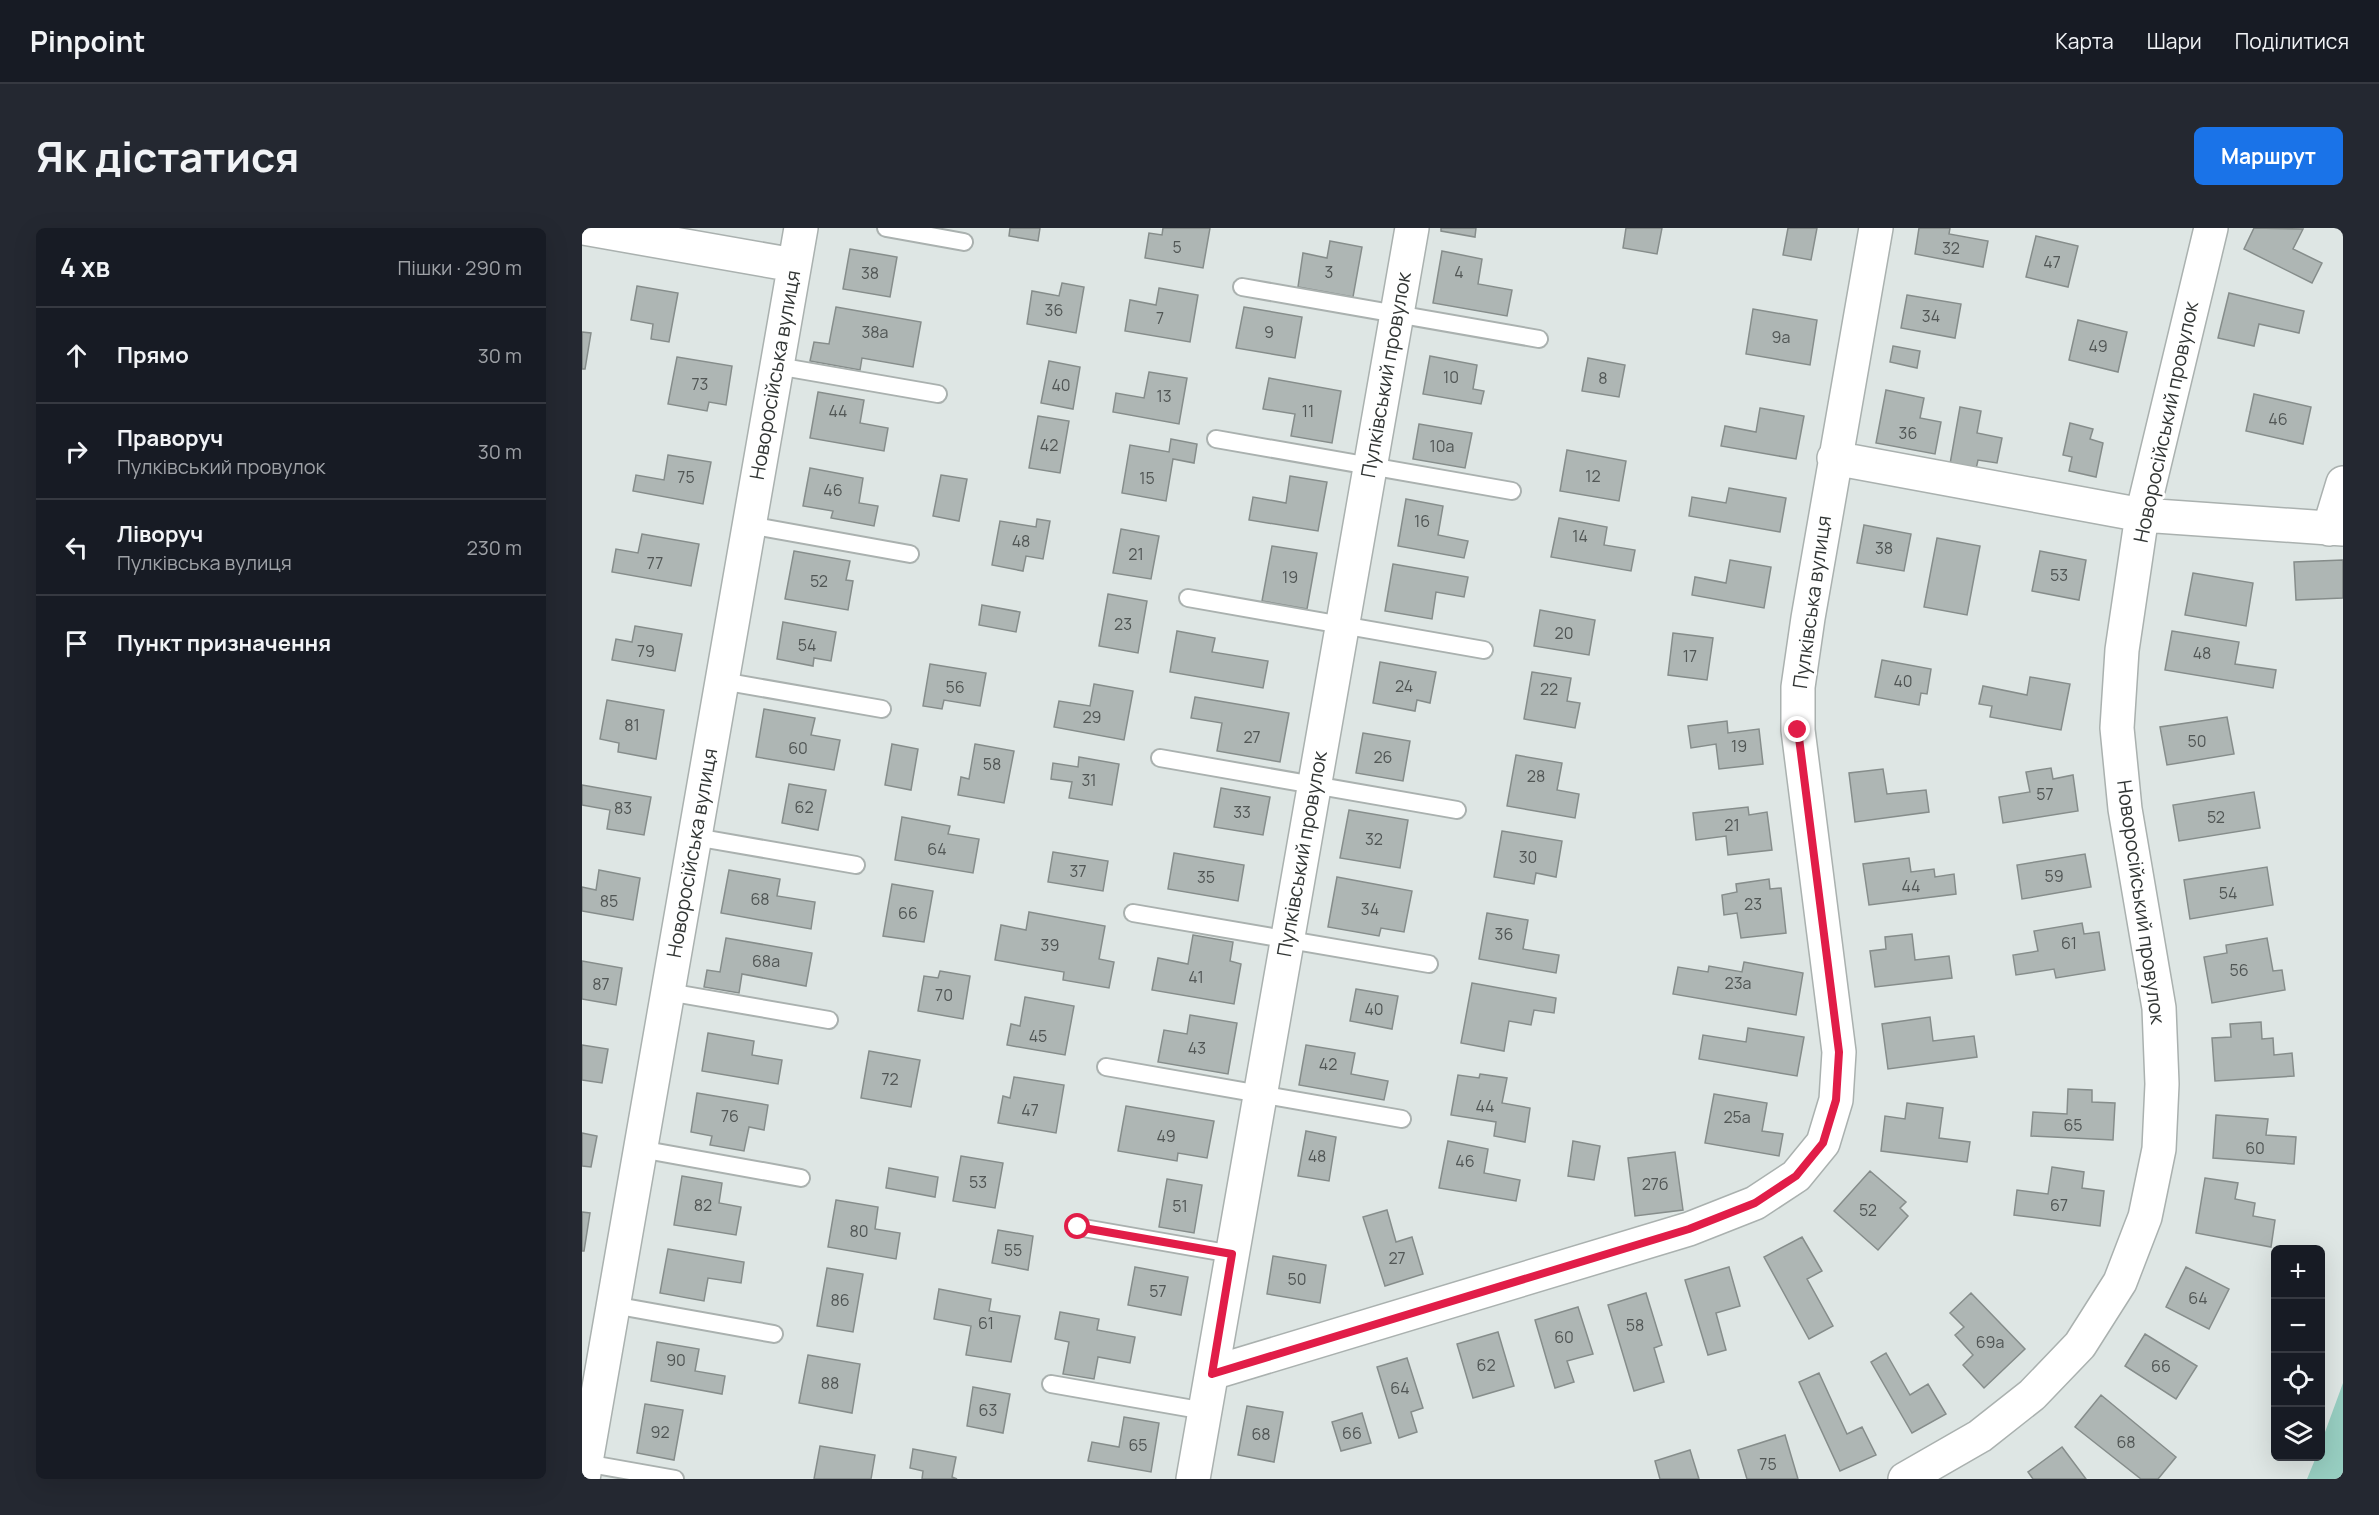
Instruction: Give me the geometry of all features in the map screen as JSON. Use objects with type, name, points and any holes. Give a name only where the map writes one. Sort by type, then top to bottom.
[{"type":"street","points":[[583,228],[795,266]]},
{"type":"street","name":"Новоросійська вулиця","points":[[584,1471],[801,228]]},
{"type":"street","name":"Пулківський провулок","points":[[1193,1479],[1412,228]]},
{"type":"street","name":"Пулківська вулиця","points":[[1212,1374],[1689,1229],[1755,1203],[1796,1176],[1823,1143],[1836,1100],[1839,1052],[1798,730],[1798,687],[1834,458],[1876,228]]},
{"type":"street","name":"Новоросійський провулок","points":[[1905,1479],[1980,1436],[2032,1395],[2080,1345],[2120,1282],[2145,1217],[2159,1149],[2162,1084],[2159,1008],[2126,809],[2117,728],[2122,650],[2142,515],[2211,228]]},
{"type":"street","points":[[1834,458],[2142,515],[2336,529],[2343,483]]},
{"type":"lane","points":[[886,228],[964,242]]},
{"type":"lane","points":[[1242,287],[1539,339]]},
{"type":"lane","points":[[777,366],[938,394]]},
{"type":"lane","points":[[1216,439],[1512,491]]},
{"type":"lane","points":[[749,525],[910,554]]},
{"type":"lane","points":[[1188,598],[1484,650]]},
{"type":"lane","points":[[722,681],[882,709]]},
{"type":"lane","points":[[1160,758],[1457,810]]},
{"type":"lane","points":[[695,837],[856,865]]},
{"type":"lane","points":[[1133,913],[1429,964]]},
{"type":"lane","points":[[668,992],[829,1020]]},
{"type":"lane","points":[[1106,1067],[1402,1119]]},
{"type":"lane","points":[[640,1149],[801,1178]]},
{"type":"lane","points":[[1078,1227],[1232,1254]]},
{"type":"lane","points":[[613,1305],[774,1334]]},
{"type":"lane","points":[[1051,1384],[1205,1412]]},
{"type":"lane","points":[[584,1471],[675,1479]]},
{"type":"green space","points":[[2343,1383],[2343,1479],[2307,1479],[2314,1461],[2325,1461],[2325,1432]]},
{"type":"building","points":[[1010,228],[1040,228],[1038,241],[1009,236]]},
{"type":"building","points":[[1163,228],[1210,228],[1203,268],[1145,258],[1149,233],[1162,235]]},
{"type":"building","points":[[1441,228],[1476,228],[1475,237],[1441,231]]},
{"type":"building","points":[[1626,228],[1662,228],[1657,254],[1623,248]]},
{"type":"building","points":[[1788,228],[1817,228],[1811,260],[1783,255]]},
{"type":"building","points":[[1919,228],[1950,228],[1949,234],[1988,241],[1983,267],[1915,254]]},
{"type":"building","points":[[2254,228],[2303,229],[2293,249],[2322,263],[2312,283],[2244,249]]},
{"type":"building","points":[[2036,236],[2078,246],[2068,287],[2026,277]]},
{"type":"building","points":[[1330,241],[1362,247],[1353,297],[1298,287],[1303,253],[1327,258]]},
{"type":"building","points":[[850,249],[897,257],[890,297],[843,289]]},
{"type":"building","points":[[1442,251],[1482,259],[1478,284],[1512,290],[1507,316],[1433,303]]},
{"type":"building","points":[[1062,283],[1084,287],[1076,333],[1027,324],[1032,291],[1059,296]]},
{"type":"building","points":[[637,286],[678,293],[669,342],[651,339],[653,324],[631,320]]},
{"type":"building","points":[[1159,288],[1198,295],[1190,342],[1125,331],[1130,300],[1156,305]]},
{"type":"building","points":[[2229,293],[2304,311],[2299,333],[2259,324],[2254,346],[2218,338]]},
{"type":"building","points":[[1907,295],[1961,304],[1955,338],[1901,328]]},
{"type":"building","points":[[836,307],[921,322],[913,367],[862,358],[860,370],[810,361],[814,342],[829,344]]},
{"type":"building","points":[[1244,307],[1302,317],[1295,358],[1236,348]]},
{"type":"building","points":[[1753,309],[1817,320],[1810,365],[1746,354]]},
{"type":"building","points":[[2078,320],[2127,332],[2118,372],[2069,360]]},
{"type":"building","points":[[582,332],[591,333],[585,369],[582,369]]},
{"type":"building","points":[[1893,346],[1920,351],[1917,368],[1890,362]]},
{"type":"building","points":[[1430,356],[1477,365],[1473,389],[1484,391],[1481,404],[1423,394]]},
{"type":"building","points":[[677,357],[732,366],[726,405],[709,402],[707,411],[668,404]]},
{"type":"building","points":[[1588,358],[1625,365],[1619,397],[1582,391]]},
{"type":"building","points":[[1049,361],[1080,367],[1073,409],[1041,403]]},
{"type":"building","points":[[1149,372],[1187,378],[1179,424],[1113,412],[1116,393],[1144,398]]},
{"type":"building","points":[[1269,378],[1341,391],[1332,443],[1291,436],[1295,414],[1263,409]]},
{"type":"building","points":[[1886,390],[1924,398],[1920,418],[1941,422],[1935,454],[1876,443]]},
{"type":"building","points":[[818,392],[864,400],[860,423],[888,428],[884,451],[810,438]]},
{"type":"building","points":[[2254,394],[2311,407],[2303,444],[2246,431]]},
{"type":"building","points":[[1960,407],[1981,411],[1977,433],[2002,438],[1997,463],[1978,460],[1976,469],[1950,464]]},
{"type":"building","points":[[1760,408],[1804,416],[1796,459],[1721,446],[1725,426],[1756,432]]},
{"type":"building","points":[[1038,416],[1069,421],[1060,473],[1029,468]]},
{"type":"building","points":[[2070,423],[2093,429],[2090,439],[2103,443],[2096,477],[2069,471],[2072,457],[2063,455]]},
{"type":"building","points":[[1419,424],[1472,433],[1465,468],[1413,459]]},
{"type":"building","points":[[1171,439],[1197,444],[1194,463],[1173,459],[1166,501],[1122,493],[1130,445],[1169,452]]},
{"type":"building","points":[[1567,450],[1626,461],[1619,501],[1560,491]]},
{"type":"building","points":[[668,455],[711,462],[703,504],[633,491],[636,475],[664,480]]},
{"type":"building","points":[[810,468],[863,478],[859,503],[878,506],[874,526],[831,518],[833,511],[803,506]]},
{"type":"building","points":[[941,475],[967,479],[959,521],[933,516]]},
{"type":"building","points":[[1290,476],[1327,482],[1318,531],[1249,520],[1253,497],[1286,503]]},
{"type":"building","points":[[1729,488],[1786,498],[1780,532],[1689,516],[1692,497],[1726,503]]},
{"type":"building","points":[[1406,499],[1443,506],[1438,535],[1468,541],[1464,558],[1398,546]]},
{"type":"building","points":[[1559,518],[1607,527],[1604,545],[1635,550],[1631,571],[1551,557]]},
{"type":"building","points":[[1037,519],[1050,521],[1043,559],[1026,556],[1023,571],[992,565],[1000,521],[1036,527]]},
{"type":"building","points":[[1864,525],[1911,534],[1904,571],[1857,563]]},
{"type":"building","points":[[1121,529],[1159,536],[1151,579],[1113,573]]},
{"type":"building","points":[[642,534],[699,544],[691,586],[612,572],[616,549],[638,553]]},
{"type":"building","points":[[1937,538],[1980,546],[1967,615],[1924,607]]},
{"type":"building","points":[[1272,546],[1317,553],[1307,609],[1262,601]]},
{"type":"building","points":[[794,551],[850,561],[846,580],[853,581],[848,610],[785,599]]},
{"type":"building","points":[[2040,551],[2086,560],[2079,600],[2032,591]]},
{"type":"building","points":[[1730,560],[1771,567],[1764,608],[1692,595],[1695,577],[1726,583]]},
{"type":"building","points":[[2343,560],[2343,598],[2296,600],[2294,562]]},
{"type":"building","points":[[1393,564],[1468,577],[1464,597],[1436,592],[1432,619],[1385,611]]},
{"type":"building","points":[[2193,573],[2253,583],[2246,626],[2185,615]]},
{"type":"building","points":[[1108,594],[1147,601],[1138,653],[1099,646]]},
{"type":"building","points":[[982,605],[1020,612],[1016,632],[979,625]]},
{"type":"building","points":[[1540,610],[1595,620],[1589,655],[1534,646]]},
{"type":"building","points":[[783,622],[836,632],[831,661],[814,658],[813,666],[777,659]]},
{"type":"building","points":[[635,626],[682,634],[675,671],[612,660],[616,639],[632,642]]},
{"type":"building","points":[[1177,631],[1215,638],[1212,652],[1268,661],[1263,688],[1170,672]]},
{"type":"building","points":[[2172,631],[2239,642],[2235,664],[2276,670],[2273,688],[2165,670]]},
{"type":"building","points":[[1673,633],[1713,638],[1707,680],[1668,675]]},
{"type":"building","points":[[1882,660],[1931,669],[1927,694],[1921,693],[1919,705],[1875,697]]},
{"type":"building","points":[[1380,662],[1436,672],[1430,703],[1417,700],[1415,711],[1373,703]]},
{"type":"building","points":[[930,664],[986,673],[980,706],[944,700],[942,709],[923,706]]},
{"type":"building","points":[[1532,672],[1571,678],[1567,701],[1580,703],[1575,728],[1524,719]]},
{"type":"building","points":[[2030,677],[2070,684],[2061,730],[1990,717],[1992,706],[1979,704],[1983,686],[2027,695]]},
{"type":"building","points":[[1094,684],[1133,691],[1124,740],[1054,727],[1059,701],[1090,706]]},
{"type":"building","points":[[1195,697],[1289,713],[1280,762],[1217,751],[1222,723],[1191,718]]},
{"type":"building","points":[[607,700],[664,710],[656,759],[618,752],[619,743],[600,739]]},
{"type":"building","points":[[764,709],[815,718],[811,735],[840,740],[834,770],[756,757]]},
{"type":"building","points":[[2227,717],[2234,754],[2167,765],[2160,727]]},
{"type":"building","points":[[1727,721],[1728,733],[1759,729],[1763,764],[1719,769],[1716,744],[1691,748],[1688,726]]},
{"type":"building","points":[[1363,733],[1410,741],[1403,781],[1356,773]]},
{"type":"building","points":[[892,744],[918,749],[911,790],[885,785]]},
{"type":"building","points":[[975,744],[1014,751],[1004,803],[958,795],[961,777],[969,779]]},
{"type":"building","points":[[1516,755],[1562,763],[1557,790],[1579,794],[1575,818],[1507,806]]},
{"type":"building","points":[[1079,757],[1119,764],[1112,805],[1069,798],[1072,782],[1051,779],[1053,763],[1078,767]]},
{"type":"building","points":[[2051,768],[2053,779],[2073,775],[2078,811],[2003,823],[1999,797],[2030,792],[2026,772]]},
{"type":"building","points":[[1883,769],[1887,794],[1926,790],[1929,812],[1855,822],[1849,773]]},
{"type":"building","points":[[789,784],[826,790],[818,830],[782,823]]},
{"type":"building","points":[[582,785],[651,797],[644,835],[607,829],[610,810],[582,805]]},
{"type":"building","points":[[1221,788],[1270,797],[1263,835],[1214,827]]},
{"type":"building","points":[[2254,792],[2260,828],[2179,841],[2173,805]]},
{"type":"building","points":[[1748,807],[1749,815],[1767,812],[1772,850],[1728,855],[1726,836],[1696,840],[1693,813]]},
{"type":"building","points":[[1349,810],[1408,820],[1400,868],[1340,858]]},
{"type":"building","points":[[902,817],[950,826],[948,834],[979,839],[973,873],[895,860]]},
{"type":"building","points":[[1502,831],[1562,841],[1556,877],[1536,873],[1534,884],[1494,877]]},
{"type":"building","points":[[1053,852],[1108,861],[1103,891],[1048,882]]},
{"type":"building","points":[[1174,853],[1244,865],[1238,901],[1168,889]]},
{"type":"building","points":[[2085,854],[2091,887],[2022,899],[2017,865]]},
{"type":"building","points":[[1909,858],[1911,872],[1934,869],[1935,877],[1954,874],[1956,894],[1869,905],[1863,864]]},
{"type":"building","points":[[2267,867],[2273,905],[2190,919],[2184,880]]},
{"type":"building","points":[[599,870],[640,878],[633,920],[582,911],[582,887],[596,890]]},
{"type":"building","points":[[729,870],[780,879],[777,896],[815,902],[811,929],[721,913]]},
{"type":"building","points":[[1337,877],[1412,891],[1404,932],[1381,928],[1379,936],[1328,927]]},
{"type":"building","points":[[1769,879],[1770,889],[1781,888],[1786,933],[1741,938],[1737,913],[1724,915],[1722,895],[1737,892],[1736,884]]},
{"type":"building","points":[[892,884],[933,891],[924,942],[883,936]]},
{"type":"building","points":[[1029,912],[1105,926],[1099,959],[1114,962],[1109,988],[1063,980],[1064,972],[995,960],[1001,925],[1026,930]]},
{"type":"building","points":[[1487,913],[1528,920],[1523,949],[1559,955],[1556,973],[1479,959]]},
{"type":"building","points":[[2082,923],[2084,934],[2099,932],[2105,970],[2056,978],[2054,969],[2016,975],[2013,955],[2038,951],[2034,931]]},
{"type":"building","points":[[1912,934],[1915,960],[1949,956],[1952,978],[1875,987],[1870,951],[1886,949],[1885,937]]},
{"type":"building","points":[[1193,935],[1233,942],[1230,961],[1241,964],[1234,1004],[1152,990],[1158,958],[1188,964]]},
{"type":"building","points":[[726,938],[812,953],[806,986],[742,974],[739,993],[704,987],[707,970],[720,972]]},
{"type":"building","points":[[2267,938],[2273,971],[2282,970],[2285,990],[2212,1003],[2204,957],[2227,953],[2226,945]]},
{"type":"building","points":[[582,961],[622,968],[616,1005],[582,999]]},
{"type":"building","points":[[1744,962],[1803,973],[1796,1015],[1673,994],[1678,967],[1708,972],[1709,966],[1742,972]]},
{"type":"building","points":[[940,971],[970,976],[963,1019],[918,1011],[924,976],[938,978]]},
{"type":"building","points":[[1472,983],[1556,998],[1554,1013],[1534,1010],[1531,1025],[1509,1021],[1504,1051],[1461,1043]]},
{"type":"building","points":[[1356,989],[1398,996],[1392,1029],[1350,1021]]},
{"type":"building","points":[[1025,997],[1074,1006],[1065,1055],[1007,1045],[1011,1024],[1020,1026]]},
{"type":"building","points":[[1190,1015],[1237,1023],[1228,1074],[1158,1062],[1164,1030],[1187,1034]]},
{"type":"building","points":[[1930,1017],[1933,1041],[1974,1036],[1977,1057],[1888,1069],[1882,1024]]},
{"type":"building","points":[[2261,1022],[2262,1039],[2273,1038],[2274,1055],[2292,1053],[2294,1076],[2215,1081],[2212,1038],[2231,1037],[2230,1024]]},
{"type":"building","points":[[1748,1028],[1804,1037],[1797,1076],[1699,1059],[1703,1035],[1746,1042]]},
{"type":"building","points":[[708,1033],[754,1041],[752,1055],[782,1060],[778,1084],[702,1071]]},
{"type":"building","points":[[582,1045],[608,1049],[602,1083],[582,1080]]},
{"type":"building","points":[[1306,1045],[1355,1053],[1351,1074],[1388,1081],[1384,1100],[1299,1085]]},
{"type":"building","points":[[869,1051],[920,1060],[911,1107],[861,1098]]},
{"type":"building","points":[[1480,1074],[1507,1078],[1502,1103],[1530,1108],[1525,1142],[1494,1136],[1496,1122],[1451,1115],[1458,1075],[1479,1078]]},
{"type":"building","points":[[1014,1077],[1064,1085],[1056,1133],[998,1123],[1003,1096],[1010,1098]]},
{"type":"building","points":[[2068,1089],[2092,1090],[2092,1102],[2115,1103],[2113,1140],[2031,1136],[2033,1112],[2067,1114]]},
{"type":"building","points":[[697,1093],[768,1105],[764,1130],[749,1127],[744,1151],[710,1145],[712,1136],[691,1132]]},
{"type":"building","points":[[1714,1094],[1767,1103],[1762,1131],[1783,1134],[1779,1156],[1705,1143]]},
{"type":"building","points":[[1907,1103],[1943,1108],[1939,1138],[1970,1142],[1967,1162],[1881,1151],[1885,1116],[1905,1119]]},
{"type":"building","points":[[1126,1106],[1214,1121],[1207,1158],[1178,1153],[1177,1161],[1118,1151]]},
{"type":"building","points":[[2216,1115],[2268,1119],[2266,1135],[2296,1137],[2294,1164],[2213,1158]]},
{"type":"building","points":[[1306,1131],[1336,1137],[1329,1181],[1298,1176]]},
{"type":"building","points":[[582,1133],[597,1136],[591,1167],[582,1166]]},
{"type":"building","points":[[1448,1141],[1488,1149],[1484,1173],[1520,1180],[1516,1201],[1439,1188]]},
{"type":"building","points":[[1573,1141],[1600,1146],[1594,1180],[1568,1176]]},
{"type":"building","points":[[1675,1152],[1683,1210],[1635,1216],[1628,1158]]},
{"type":"building","points":[[961,1156],[1003,1163],[995,1208],[953,1201]]},
{"type":"building","points":[[2052,1167],[2084,1172],[2082,1188],[2104,1191],[2100,1226],[2014,1215],[2017,1190],[2048,1194]]},
{"type":"building","points":[[889,1168],[938,1177],[935,1197],[886,1188]]},
{"type":"building","points":[[1870,1171],[1906,1202],[1900,1208],[1908,1216],[1878,1250],[1834,1211]]},
{"type":"building","points":[[682,1176],[722,1183],[719,1203],[741,1207],[736,1235],[674,1225]]},
{"type":"building","points":[[2205,1178],[2238,1183],[2235,1199],[2255,1203],[2253,1216],[2275,1220],[2271,1247],[2196,1233]]},
{"type":"building","points":[[1167,1179],[1202,1185],[1194,1233],[1159,1227]]},
{"type":"building","points":[[836,1200],[878,1207],[875,1229],[900,1233],[896,1259],[828,1247]]},
{"type":"building","points":[[1387,1210],[1396,1242],[1412,1237],[1423,1274],[1385,1286],[1363,1217]]},
{"type":"building","points":[[582,1212],[590,1213],[584,1251],[582,1251]]},
{"type":"building","points":[[998,1230],[1033,1236],[1028,1270],[992,1263]]},
{"type":"building","points":[[1802,1237],[1822,1271],[1807,1279],[1833,1326],[1809,1339],[1764,1257]]},
{"type":"building","points":[[668,1249],[744,1262],[741,1283],[708,1278],[704,1301],[660,1293]]},
{"type":"building","points":[[1273,1256],[1326,1265],[1320,1303],[1267,1294]]},
{"type":"building","points":[[1135,1267],[1188,1277],[1181,1315],[1128,1305]]},
{"type":"building","points":[[1729,1267],[1740,1306],[1716,1313],[1726,1350],[1708,1355],[1685,1280]]},
{"type":"building","points":[[2186,1267],[2229,1289],[2209,1329],[2166,1307]]},
{"type":"building","points":[[827,1268],[863,1274],[853,1332],[817,1326]]},
{"type":"building","points":[[939,1289],[991,1299],[989,1311],[1020,1316],[1011,1362],[966,1355],[971,1326],[934,1319]]},
{"type":"building","points":[[1646,1293],[1662,1345],[1654,1348],[1664,1382],[1634,1391],[1608,1305]]},
{"type":"building","points":[[1971,1293],[2025,1349],[1984,1388],[1963,1365],[1973,1355],[1955,1335],[1964,1327],[1950,1313]]},
{"type":"building","points":[[1578,1307],[1593,1354],[1567,1361],[1574,1382],[1555,1388],[1535,1320]]},
{"type":"building","points":[[1060,1312],[1099,1319],[1097,1330],[1135,1337],[1130,1363],[1098,1357],[1094,1379],[1063,1374],[1069,1342],[1055,1339]]},
{"type":"building","points":[[1498,1332],[1514,1386],[1473,1398],[1457,1344]]},
{"type":"building","points":[[2145,1334],[2197,1366],[2176,1399],[2125,1366]]},
{"type":"building","points":[[657,1342],[699,1349],[695,1371],[725,1376],[722,1394],[651,1381]]},
{"type":"building","points":[[1886,1353],[1910,1395],[1928,1384],[1946,1414],[1912,1433],[1871,1362]]},
{"type":"building","points":[[808,1355],[860,1364],[852,1413],[799,1403]]},
{"type":"building","points":[[1407,1358],[1423,1408],[1411,1412],[1417,1432],[1399,1438],[1377,1367]]},
{"type":"building","points":[[1819,1373],[1847,1434],[1862,1427],[1876,1455],[1840,1471],[1799,1382]]},
{"type":"building","points":[[973,1387],[1010,1394],[1003,1433],[967,1426]]},
{"type":"building","points":[[2101,1395],[2176,1457],[2158,1479],[2141,1479],[2075,1427]]},
{"type":"building","points":[[645,1404],[683,1410],[674,1460],[637,1453]]},
{"type":"building","points":[[1247,1406],[1283,1412],[1274,1462],[1238,1455]]},
{"type":"building","points":[[1362,1413],[1371,1443],[1341,1451],[1332,1422]]},
{"type":"building","points":[[1124,1417],[1159,1423],[1151,1472],[1088,1461],[1092,1442],[1119,1447]]},
{"type":"building","points":[[1785,1435],[1798,1479],[1747,1479],[1738,1450]]},
{"type":"building","points":[[820,1446],[875,1455],[871,1479],[814,1479]]},
{"type":"building","points":[[2062,1447],[2086,1479],[2033,1479],[2028,1472]]},
{"type":"building","points":[[913,1449],[956,1457],[952,1477],[957,1479],[922,1479],[923,1471],[910,1468]]},
{"type":"building","points":[[1690,1450],[1699,1479],[1660,1479],[1655,1461]]},
{"type":"route","points":[[1078,1227],[1232,1254],[1212,1374],[1689,1229],[1755,1203],[1796,1176],[1823,1143],[1836,1100],[1839,1052],[1798,730]]}]
